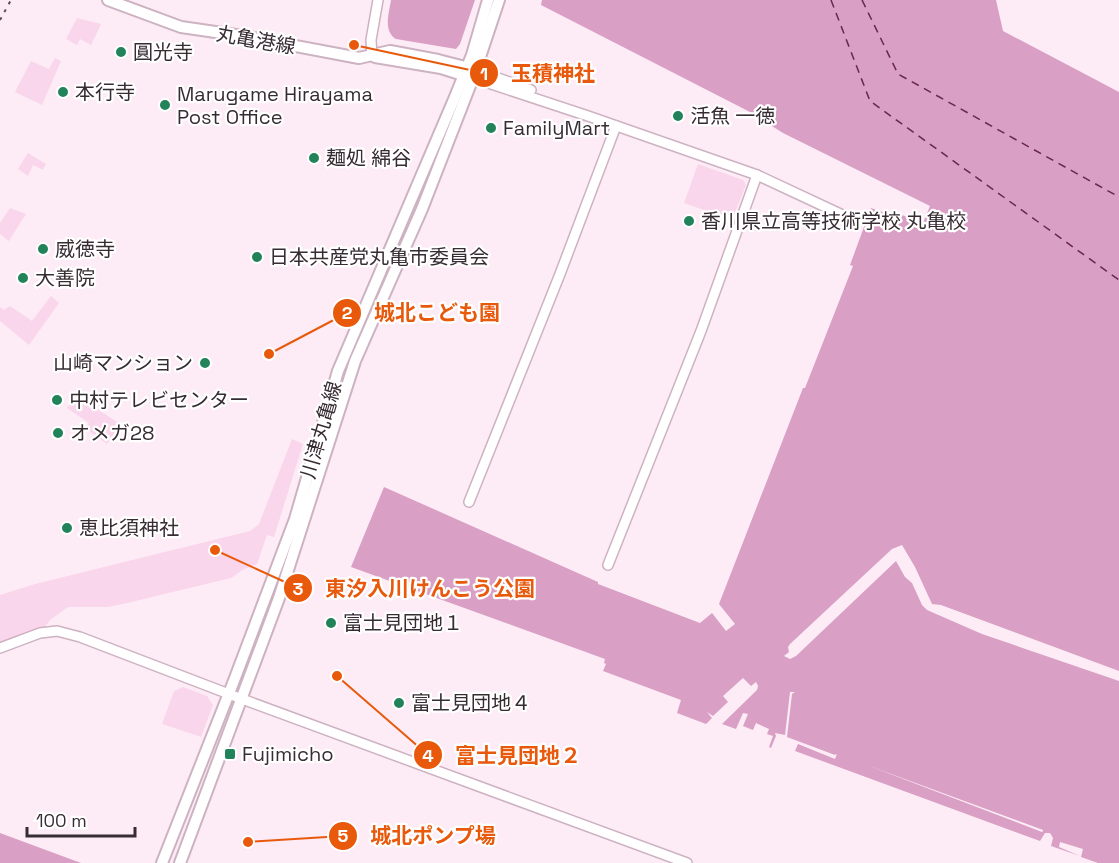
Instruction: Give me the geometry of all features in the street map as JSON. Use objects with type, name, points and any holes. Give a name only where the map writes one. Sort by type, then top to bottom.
[{"type":"main road","name":"丸亀港線","points":[[108,0],[181,27],[359,58],[390,51],[438,60],[470,73]]},
{"type":"main road","name":"川津丸亀線","points":[[180,863],[299,541],[328,439],[354,361],[423,209],[470,73],[488,0]]},
{"type":"main road","name":"川津丸亀線","points":[[162,863],[295,519],[338,371],[500,0]]},
{"type":"street","points":[[372,56],[371,40],[378,0]]},
{"type":"street","points":[[470,73],[564,104],[588,116],[757,175],[849,218]]},
{"type":"street","points":[[468,502],[560,274],[616,126]]},
{"type":"street","points":[[608,565],[701,331],[757,175]]},
{"type":"street","points":[[0,648],[40,633],[57,631],[80,637],[687,863]]},
{"type":"shaded area","points":[[391,0],[475,0],[460,44],[456,49],[396,39],[392,36],[388,27]]},
{"type":"shaded area","points":[[542,0],[996,0],[1003,31],[1119,92],[1119,671],[941,605],[932,604],[902,545],[892,549],[790,644],[789,652],[784,656],[790,659],[796,656],[896,561],[927,610],[982,634],[1119,681],[1119,863],[1098,863],[1081,857],[1083,849],[1060,842],[1059,847],[1080,856],[1051,846],[1053,838],[1050,833],[1045,833],[1040,841],[795,751],[798,744],[835,759],[837,754],[787,737],[792,694],[795,692],[790,692],[785,735],[775,733],[771,748],[769,747],[773,736],[767,734],[769,729],[756,723],[753,730],[743,726],[748,714],[743,713],[736,729],[722,724],[757,690],[756,682],[751,686],[743,678],[723,696],[728,702],[713,716],[707,712],[712,718],[706,724],[677,713],[681,700],[603,671],[606,664],[605,659],[351,567],[384,487],[598,582],[598,584],[700,623],[712,613],[726,631],[735,624],[719,604],[853,266],[850,265],[871,208],[888,214],[894,212],[923,223],[930,206],[783,133],[750,112],[541,5]],"holes":[[[864,764],[1043,830],[1042,832]]]},
{"type":"shaded area","points":[[77,18],[101,24],[91,45],[80,39],[77,45],[66,39]]},
{"type":"shaded area","points":[[55,58],[61,61],[42,105],[15,92],[31,61],[49,69]]},
{"type":"shaded area","points":[[28,153],[46,164],[43,170],[33,165],[28,176],[18,169]]},
{"type":"shaded area","points":[[698,164],[743,180],[746,185],[732,220],[684,203]]},
{"type":"shaded area","points":[[10,208],[26,214],[9,241],[0,234],[0,223]]},
{"type":"shaded area","points":[[51,296],[59,303],[29,345],[0,321],[0,307],[4,310],[10,306],[32,321]]},
{"type":"shaded area","points":[[76,395],[120,424],[107,444],[85,428],[89,423],[67,408]]},
{"type":"shaded area","points":[[292,439],[303,444],[274,537],[267,535],[257,564],[231,578],[123,604],[107,607],[68,607],[50,620],[44,628],[0,644],[0,595],[35,584],[250,531],[259,524]]},
{"type":"shaded area","points":[[183,687],[207,696],[213,705],[201,737],[162,724],[174,691]]},
{"type":"shaded area","points":[[0,833],[81,863],[0,863]]},
{"type":"ferry route","points":[[831,0],[870,101],[1119,280]]},
{"type":"ferry route","points":[[862,0],[898,74],[1119,197]]},
{"type":"railway","points":[[0,20],[11,0]]},
{"type":"place","name":"玉積神社","points":[[354,45]]},
{"type":"place","name":"圓光寺","points":[[121,52]]},
{"type":"place","name":"本行寺","points":[[63,92]]},
{"type":"place","name":"Marugame Hirayama Post Office","points":[[165,105]]},
{"type":"place","name":"活魚 一徳","points":[[678,116]]},
{"type":"place","name":"FamilyMart","points":[[491,128]]},
{"type":"place","name":"麺処 綿谷","points":[[314,158]]},
{"type":"place","name":"香川県立高等技術学校 丸亀校","points":[[689,221]]},
{"type":"place","name":"威徳寺","points":[[43,249]]},
{"type":"place","name":"日本共産党丸亀市委員会","points":[[257,257]]},
{"type":"place","name":"大善院","points":[[23,278]]},
{"type":"place","name":"城北こども園","points":[[269,354]]},
{"type":"place","name":"山崎マンション","points":[[205,363]]},
{"type":"place","name":"中村テレビセンター","points":[[57,400]]},
{"type":"place","name":"オメガ28","points":[[58,433]]},
{"type":"place","name":"恵比須神社","points":[[67,528]]},
{"type":"place","name":"東汐入川けんこう公園","points":[[215,550]]},
{"type":"place","name":"富士見団地１","points":[[331,623]]},
{"type":"place","name":"富士見団地２","points":[[337,676]]},
{"type":"place","name":"富士見団地４","points":[[399,703]]},
{"type":"place","name":"Fujimicho","points":[[230,754]]},
{"type":"place","name":"城北ポンプ場","points":[[248,842]]}]
